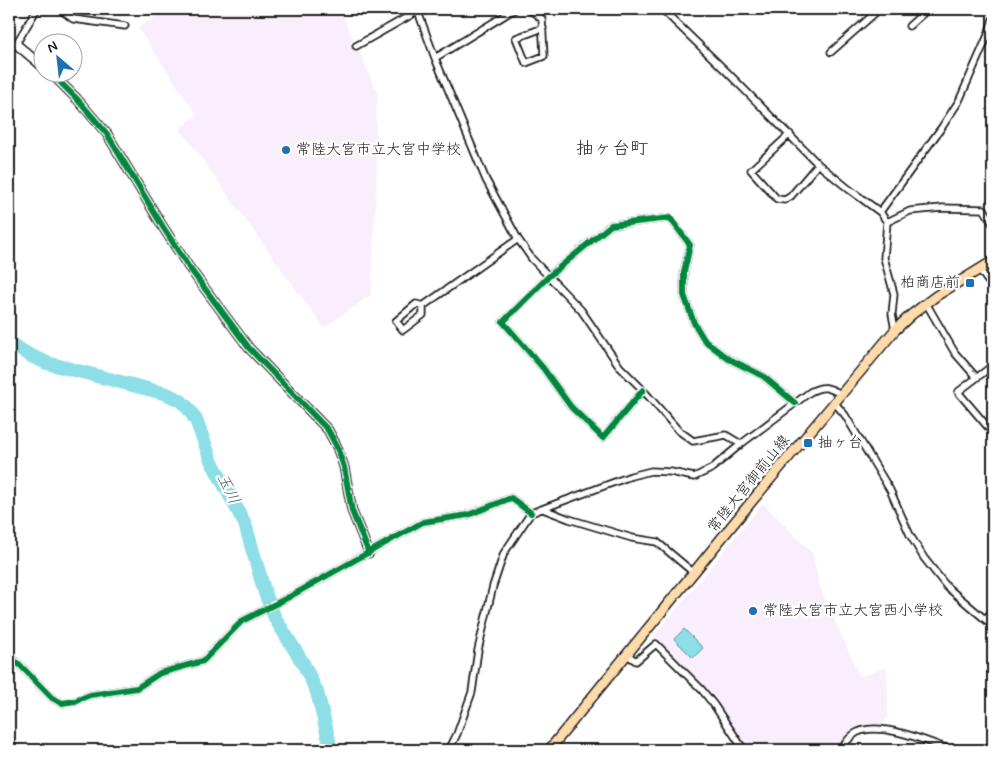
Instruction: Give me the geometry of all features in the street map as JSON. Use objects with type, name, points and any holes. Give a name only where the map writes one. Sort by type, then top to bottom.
[{"type":"main road","name":"常陸大宮御前山線","points":[[550,750],[626,654],[895,330],[926,303],[993,261]]},
{"type":"street","points":[[32,59],[12,44],[38,9]]},
{"type":"street","points":[[61,9],[73,19],[125,26]]},
{"type":"street","points":[[435,58],[514,9]]},
{"type":"street","points":[[529,9],[542,19],[543,28],[544,56],[526,63],[516,38],[543,28]]},
{"type":"street","points":[[662,9],[790,134],[818,164],[880,212],[887,222],[884,258],[894,294],[892,314],[895,330]]},
{"type":"street","points":[[831,52],[874,14],[870,9]]},
{"type":"street","points":[[909,26],[928,9]]},
{"type":"street","points":[[356,46],[417,10],[486,180],[518,239],[532,259],[581,310],[620,367],[678,430],[693,441],[726,435],[741,444]]},
{"type":"street","points":[[880,212],[959,101],[991,37],[993,19]]},
{"type":"street","points":[[60,82],[107,134],[188,266],[249,348],[328,430],[337,447],[344,467],[352,511],[369,553]]},
{"type":"street","points":[[790,134],[751,170],[777,199],[785,200],[791,196],[818,164]]},
{"type":"street","points":[[887,222],[910,211],[942,208],[984,209],[993,224]]},
{"type":"street","points":[[643,390],[603,438],[571,407],[543,368],[503,322],[549,276],[611,225],[670,218],[690,245],[684,272],[684,295],[694,323],[705,342],[727,358],[763,376],[795,403]]},
{"type":"street","points":[[423,306],[518,239]]},
{"type":"street","points":[[979,269],[993,288]]},
{"type":"street","points":[[926,303],[955,353],[976,377]]},
{"type":"street","points":[[416,304],[423,306],[423,315],[403,330],[396,321],[416,304]]},
{"type":"street","points":[[993,368],[992,366],[958,392],[993,433]]},
{"type":"street","points":[[449,750],[457,734],[472,692],[478,650],[493,586],[504,553],[531,513],[544,510],[631,476],[651,471],[672,472],[694,477],[711,469],[810,392],[826,387],[841,394]]},
{"type":"street","points":[[834,402],[845,415],[887,484],[910,535],[924,558],[947,587],[993,626]]},
{"type":"street","points":[[987,426],[993,421]]},
{"type":"street","points":[[9,660],[13,660],[20,665],[52,698],[62,703],[75,701],[90,694],[137,688],[160,673],[203,660],[242,621],[423,522],[468,515],[511,498],[531,513]]},
{"type":"street","points":[[544,510],[632,538],[657,542],[694,572]]},
{"type":"street","points":[[985,619],[993,611]]},
{"type":"street","points":[[626,654],[636,661],[656,644],[702,690],[744,750]]},
{"type":"street","points":[[840,750],[854,734],[869,730],[885,730],[911,735],[951,750]]},
{"type":"shaded area","name":"常陸大宮市立大宮中学校","points":[[167,9],[327,9],[330,14],[340,9],[378,94],[376,119],[377,172],[371,295],[324,328],[180,129],[197,115],[138,28]]},
{"type":"shaded area","name":"常陸大宮市立大宮西小学校","points":[[763,503],[813,554],[819,585],[860,677],[887,667],[888,716],[881,727],[868,725],[855,729],[843,739],[835,750],[747,750],[706,689],[654,637]]},
{"type":"water","points":[[684,629],[703,648],[693,658],[674,639]]},
{"type":"waterway","name":"玉川","points":[[9,343],[47,363],[167,394],[181,401],[188,408],[196,420],[211,460],[245,524],[265,593],[275,618],[303,663],[317,692],[329,740],[329,750]]},
{"type":"cycle path","points":[[60,82],[107,134],[188,266],[249,348],[328,430],[337,447],[344,467],[352,511],[369,553]]},
{"type":"cycle path","points":[[643,390],[603,438],[571,407],[543,368],[503,322],[549,276],[611,225],[670,218],[690,245],[684,272],[684,295],[694,323],[705,341],[727,358],[763,376],[795,403]]},
{"type":"cycle path","points":[[9,660],[13,660],[20,665],[52,698],[62,703],[75,701],[90,695],[137,688],[160,673],[203,661],[242,621],[423,522],[468,515],[511,498],[531,513]]},
{"type":"place","name":"常陸大宮市立大宮中学校","points":[[286,150]]},
{"type":"place","name":"柏商店前","points":[[970,283]]},
{"type":"place","name":"抽ヶ台","points":[[808,443]]},
{"type":"place","name":"常陸大宮市立大宮西小学校","points":[[753,611]]},
{"type":"district","name":"抽ヶ台町","points":[[612,149]]}]
